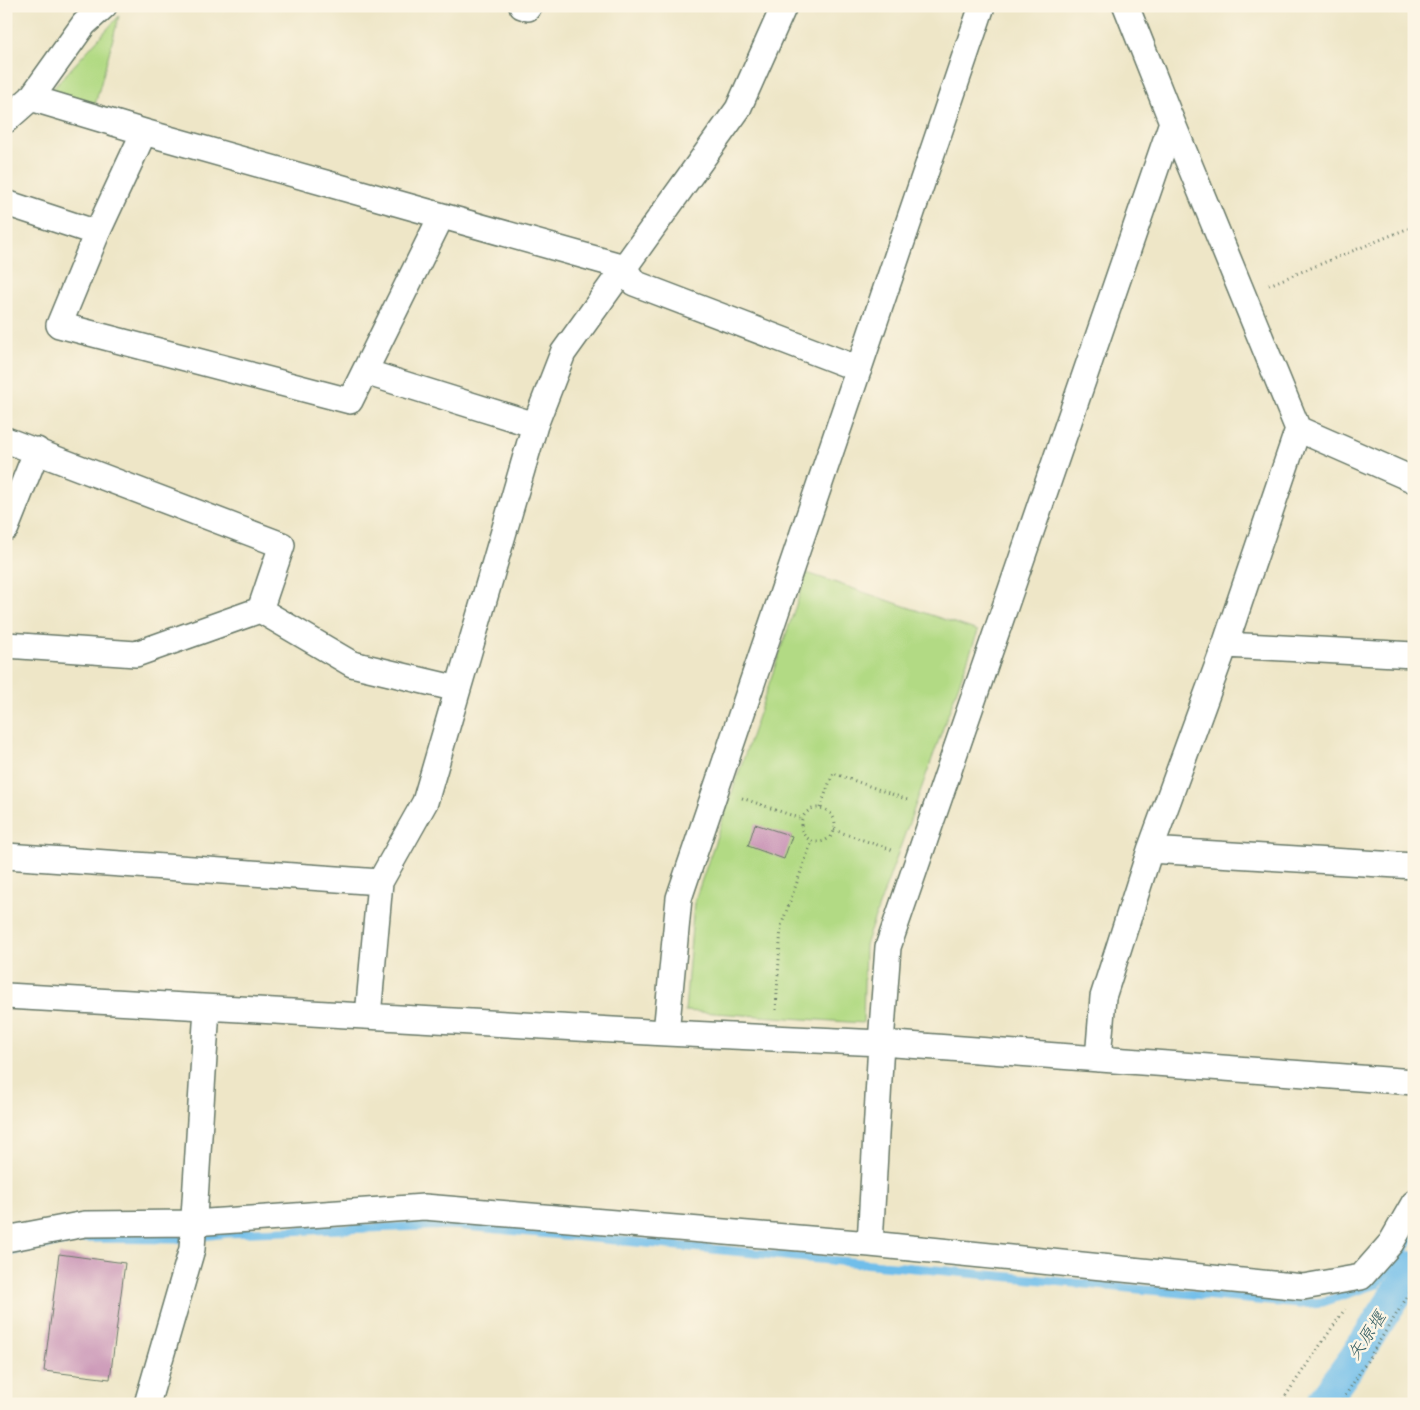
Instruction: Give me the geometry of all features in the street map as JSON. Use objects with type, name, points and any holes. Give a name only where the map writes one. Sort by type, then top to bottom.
[{"type":"street","points":[[6,120],[31,98],[84,24],[104,6]]},
{"type":"street","points":[[522,6],[528,8],[529,6]]},
{"type":"street","points":[[368,1016],[380,882],[425,802],[535,424],[563,353],[738,109],[784,6]]},
{"type":"street","points":[[666,1033],[679,898],[982,6]]},
{"type":"street","points":[[1098,1059],[1103,997],[1150,850],[1225,645],[1298,429],[1126,6]]},
{"type":"street","points":[[31,98],[441,217],[624,267],[634,283],[859,369]]},
{"type":"street","points":[[870,1244],[888,947],[1172,122]]},
{"type":"street","points":[[144,132],[97,232],[59,325],[350,401],[441,217]]},
{"type":"street","points":[[6,203],[97,232]]},
{"type":"street","points":[[365,372],[535,424]]},
{"type":"street","points":[[1298,429],[1414,480]]},
{"type":"street","points":[[6,440],[37,450],[282,545],[260,610]]},
{"type":"street","points":[[6,528],[37,450]]},
{"type":"street","points":[[6,645],[136,654],[260,610],[352,664],[458,689]]},
{"type":"street","points":[[1225,645],[1414,655]]},
{"type":"street","points":[[1150,850],[1414,866]]},
{"type":"street","points":[[6,856],[380,882]]},
{"type":"street","points":[[6,996],[666,1033],[881,1043],[1414,1082]]},
{"type":"street","points":[[147,1404],[192,1249],[207,1008]]},
{"type":"street","points":[[6,1238],[85,1224],[193,1223],[424,1207],[870,1244],[1304,1287],[1361,1277],[1391,1243],[1414,1203]]},
{"type":"path","points":[[1244,295],[1414,226]]},
{"type":"path","points":[[820,808],[833,773],[910,800],[907,809]]},
{"type":"path","points":[[734,795],[802,819]]},
{"type":"path","points":[[820,808],[831,813],[835,824],[832,835],[823,842],[812,842],[804,835],[800,824],[802,819],[809,810],[820,808]]},
{"type":"path","points":[[834,830],[893,850],[896,842]]},
{"type":"path","points":[[776,1012],[782,926],[812,842]]},
{"type":"path","points":[[1280,1404],[1345,1309],[1361,1277]]},
{"type":"path","points":[[1340,1404],[1414,1286]]},
{"type":"green space","points":[[119,16],[95,105],[49,93]]},
{"type":"green space","points":[[807,573],[978,631],[865,945],[863,1023],[685,1011],[694,903]]},
{"type":"building","points":[[755,824],[792,836],[784,859],[748,846]]},
{"type":"building","points":[[59,1254],[125,1263],[110,1379],[44,1371]]},
{"type":"waterway","points":[[6,1252],[81,1238],[175,1239],[228,1233],[454,1225],[1299,1304],[1323,1302],[1377,1284],[1403,1252],[1414,1232]]},
{"type":"waterway","name":"矢原堰","points":[[1321,1404],[1354,1359],[1414,1267]]}]
